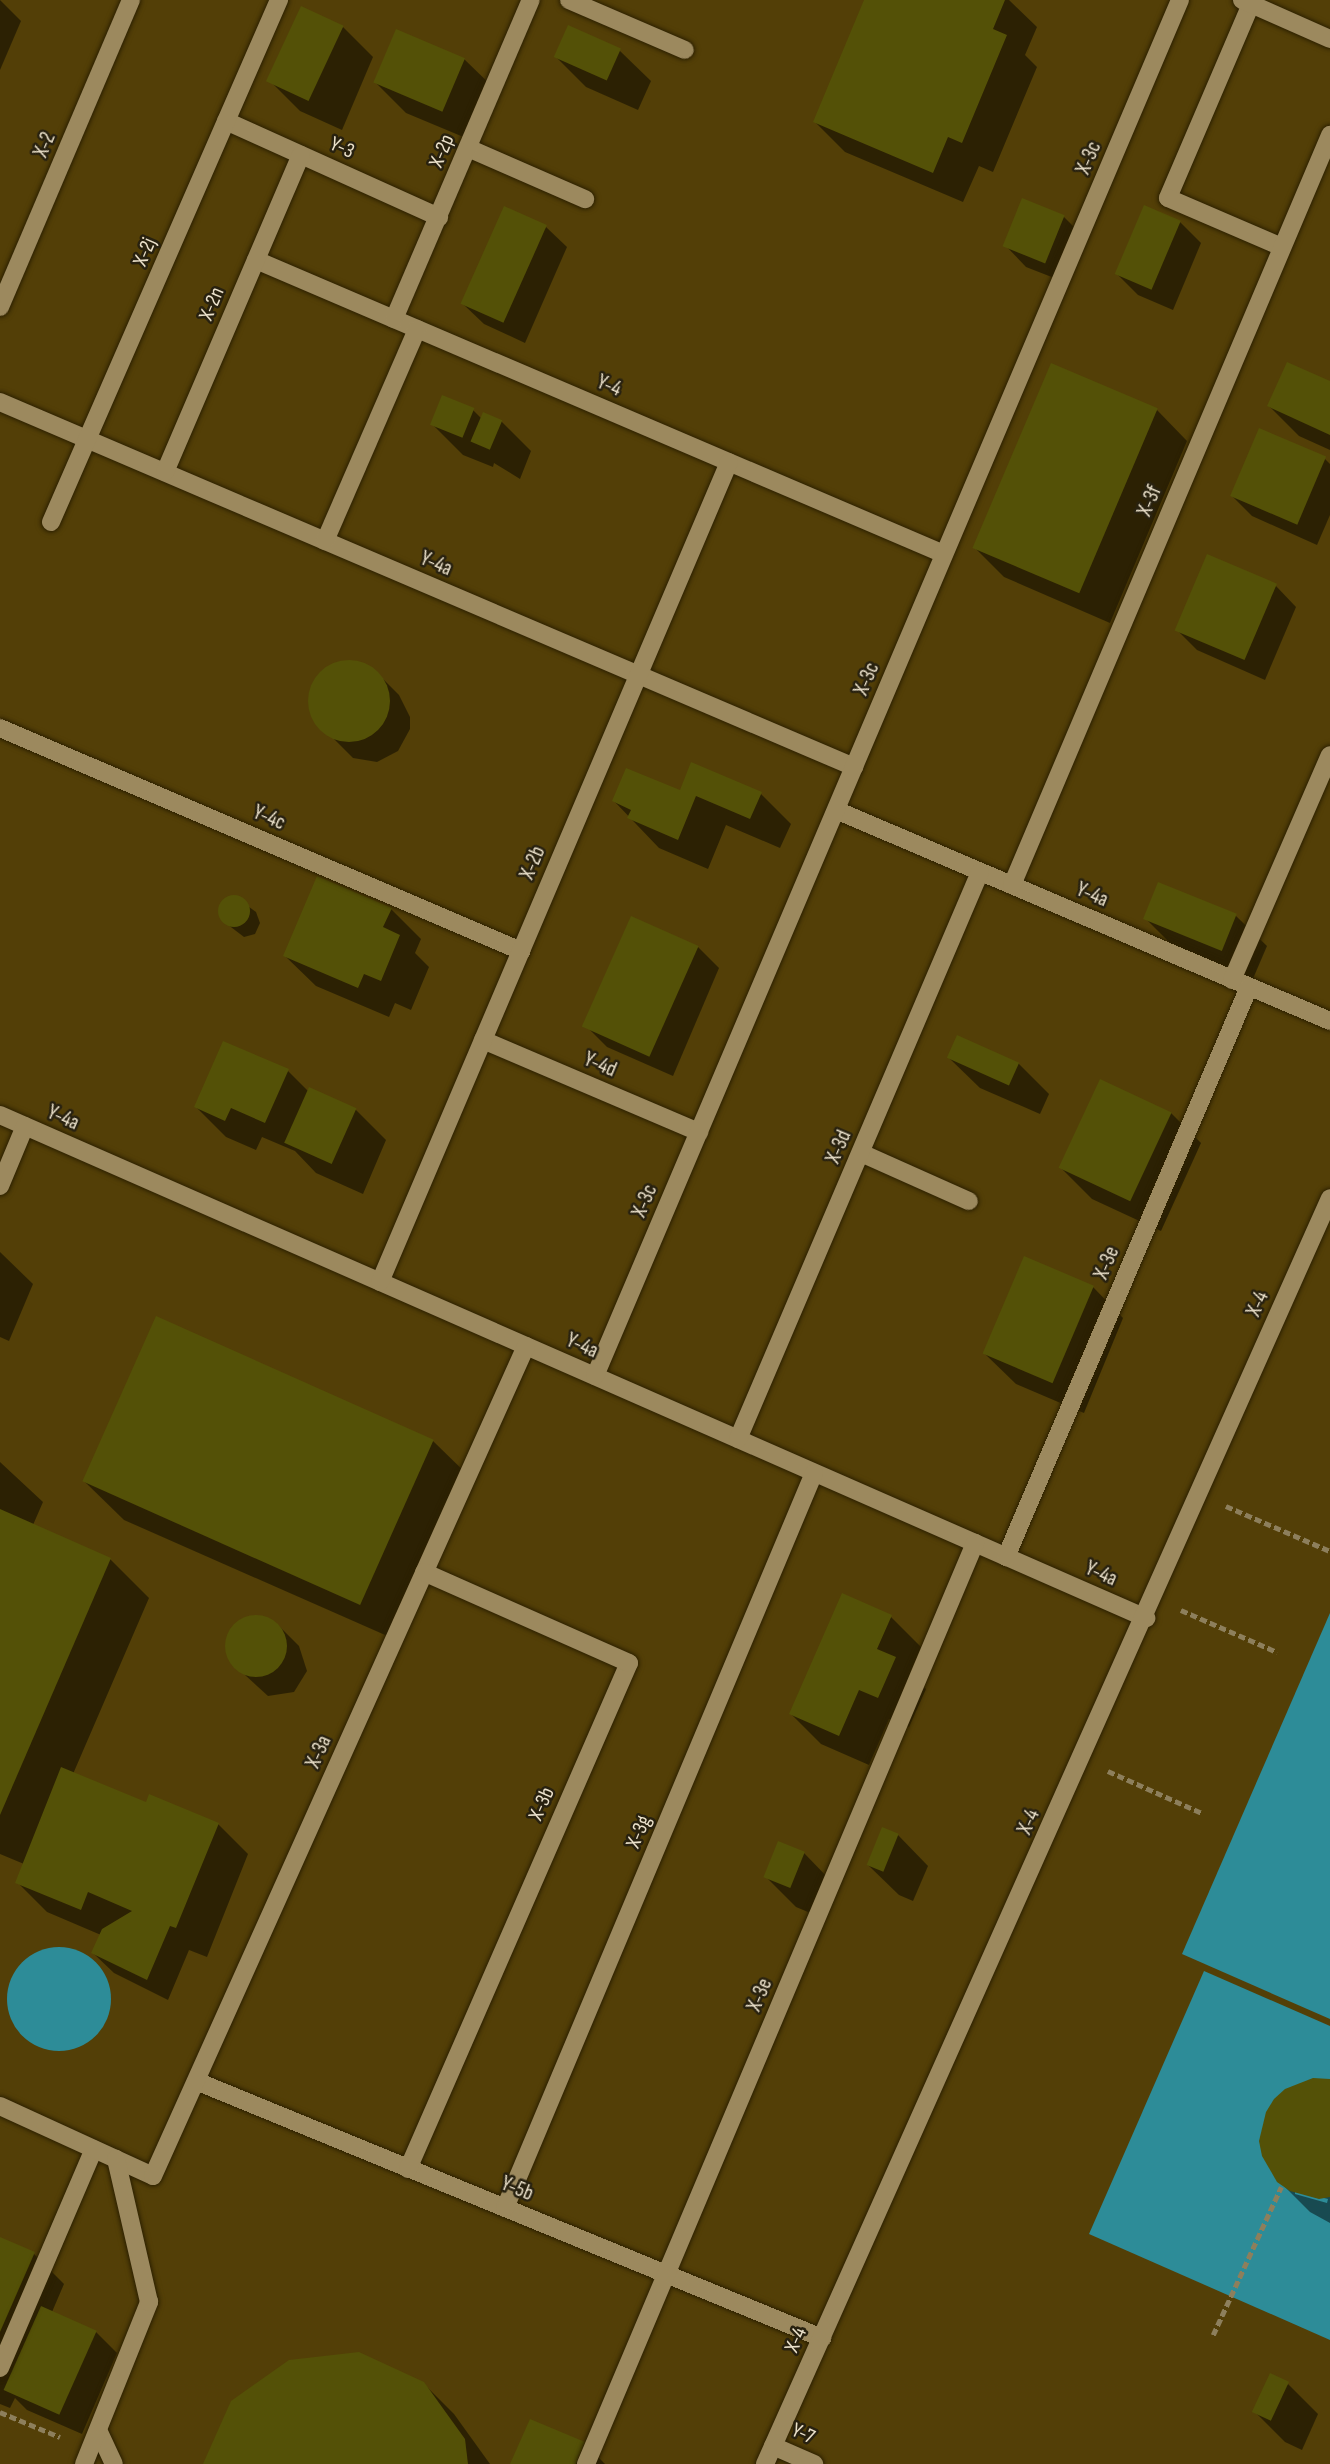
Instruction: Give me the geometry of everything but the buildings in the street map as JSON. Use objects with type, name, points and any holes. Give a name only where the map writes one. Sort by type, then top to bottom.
[{"type":"street","name":"X-2","points":[[0,307],[131,0]]},
{"type":"street","name":"X-2j","points":[[51,522],[279,0]]},
{"type":"street","name":"X-2p","points":[[394,319],[531,0]]},
{"type":"street","points":[[569,0],[685,50]]},
{"type":"street","name":"X-3c","points":[[595,1376],[1180,0]]},
{"type":"street","points":[[1282,247],[1168,198],[1246,2],[1330,39]]},
{"type":"street","name":"Y-3","points":[[226,121],[439,217]]},
{"type":"street","name":"X-3f","points":[[1012,885],[1330,135]]},
{"type":"street","points":[[468,148],[586,199]]},
{"type":"street","name":"X-2n","points":[[165,472],[301,155]]},
{"type":"street","name":"Y-4","points":[[256,260],[944,554]]},
{"type":"street","points":[[325,541],[417,329]]},
{"type":"street","name":"Y-4a","points":[[0,402],[854,767]]},
{"type":"street","name":"X-2b","points":[[380,1282],[729,462]]},
{"type":"street","name":"Y-4c","points":[[0,728],[521,951]]},
{"type":"street","name":"X-3e","points":[[1006,1557],[1330,755]]},
{"type":"street","name":"Y-4a","points":[[836,810],[1330,1021]]},
{"type":"street","name":"X-3d","points":[[738,1439],[980,872]]},
{"type":"street","name":"Y-4d","points":[[484,1040],[699,1132]]},
{"type":"street","name":"Y-4a","points":[[0,1115],[1146,1618]]},
{"type":"street","points":[[0,1186],[25,1126]]},
{"type":"street","points":[[861,1153],[969,1202]]},
{"type":"street","name":"X-4","points":[[765,2464],[1146,1618],[1330,1198]]},
{"type":"street","name":"X-3a","points":[[116,2159],[153,2176],[526,1346]]},
{"type":"street","name":"X-3g","points":[[505,2208],[814,1473]]},
{"type":"street","name":"X-3e","points":[[586,2464],[975,1543]]},
{"type":"street","name":"X-3b","points":[[408,2169],[629,1663],[424,1572]]},
{"type":"street","name":"Y-5b","points":[[196,2081],[822,2338]]},
{"type":"street","points":[[0,2106],[116,2159],[149,2302],[87,2457]]},
{"type":"street","points":[[0,2368],[94,2149]]},
{"type":"street","points":[[99,2432],[114,2464]]},
{"type":"street","name":"Y-7","points":[[773,2446],[814,2464]]},
{"type":"path","points":[[1200,1494],[1330,1551]]},
{"type":"path","points":[[1154,1598],[1278,1653]]},
{"type":"path","points":[[1082,1759],[1202,1813]]},
{"type":"path","points":[[1213,2335],[1280,2186]]},
{"type":"path","points":[[0,2412],[87,2457]]},
{"type":"shaded area","points":[[0,0],[1330,0],[1330,2464],[0,2464]]},
{"type":"water","points":[[1330,1613],[1330,2019],[1182,1954]]},
{"type":"water","points":[[59,1947],[79,1951],[96,1962],[107,1979],[111,1999],[107,2019],[96,2036],[79,2047],[59,2051],[39,2047],[22,2036],[11,2019],[7,1999],[11,1979],[22,1962],[39,1951]]},
{"type":"water","points":[[1204,1971],[1330,2026],[1330,2340],[1089,2234]]}]
